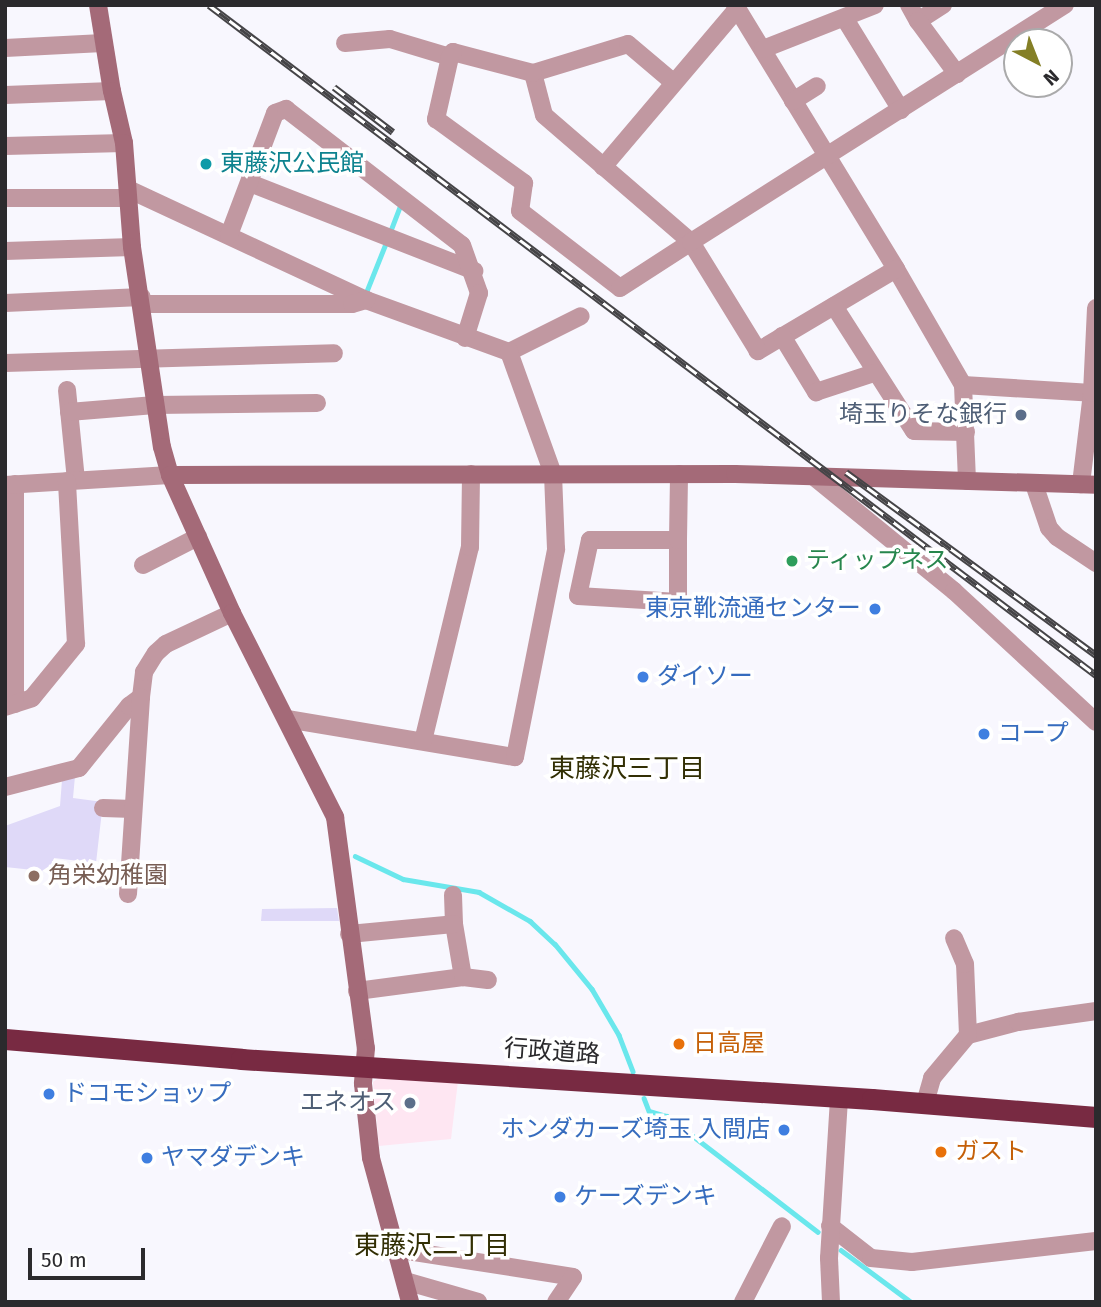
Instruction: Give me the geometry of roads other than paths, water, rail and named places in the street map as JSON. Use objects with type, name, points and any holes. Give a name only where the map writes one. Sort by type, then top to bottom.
[{"type":"highway","name":"行政道路","points":[[5,1039],[1096,1117]]},
{"type":"street","points":[[98,5],[112,91],[124,143],[132,247],[142,301],[155,405],[170,475],[232,613],[335,817],[366,1048],[363,1084],[371,1158],[410,1302]]},
{"type":"street","points":[[943,5],[913,13],[957,74]]},
{"type":"street","points":[[673,82],[628,44],[533,73],[453,52],[436,119],[524,183],[520,211],[620,288],[1065,5]]},
{"type":"street","points":[[763,49],[845,19],[866,6]]},
{"type":"street","points":[[603,167],[736,7],[896,269],[963,385],[967,481]]},
{"type":"street","points":[[845,19],[901,110]]},
{"type":"street","points":[[345,43],[390,39],[450,57]]},
{"type":"street","points":[[5,48],[103,43]]},
{"type":"street","points":[[533,73],[544,115],[691,242],[758,351],[896,269]]},
{"type":"street","points":[[793,101],[817,86]]},
{"type":"street","points":[[5,95],[112,91]]},
{"type":"street","points":[[229,235],[275,113],[286,109],[462,245],[474,271],[479,292],[465,338]]},
{"type":"street","points":[[5,146],[124,143]]},
{"type":"street","points":[[250,183],[474,271]]},
{"type":"street","points":[[5,198],[128,193],[229,235],[366,300],[509,352],[581,316]]},
{"type":"street","points":[[5,251],[132,247]]},
{"type":"street","points":[[5,303],[142,301],[352,304],[366,300]]},
{"type":"street","points":[[834,306],[874,373],[914,431],[966,432]]},
{"type":"street","points":[[68,390],[72,481],[76,645],[32,698],[10,706],[10,484],[72,481],[170,475],[679,474],[1088,484],[1096,308]]},
{"type":"street","points":[[782,336],[816,392],[874,373]]},
{"type":"street","points":[[287,719],[515,757],[556,549],[553,474],[509,352]]},
{"type":"street","points":[[5,363],[334,353]]},
{"type":"street","points":[[963,385],[1092,393]]},
{"type":"street","points":[[69,412],[155,405],[317,403]]},
{"type":"street","points":[[423,741],[470,547],[471,474]]},
{"type":"street","points":[[678,540],[590,540],[578,596],[678,602],[679,474]]},
{"type":"street","points":[[813,476],[954,591],[1096,722]]},
{"type":"street","points":[[1034,484],[1049,528],[1056,537],[1096,564]]},
{"type":"street","points":[[143,565],[198,537]]},
{"type":"street","points":[[128,894],[144,671],[166,644],[232,613]]},
{"type":"street","points":[[5,787],[79,768],[129,706],[141,697]]},
{"type":"street","points":[[103,808],[134,809]]},
{"type":"street","points":[[453,895],[454,924],[463,977]]},
{"type":"street","points":[[349,934],[454,924]]},
{"type":"street","points":[[954,938],[965,964],[968,1035]]},
{"type":"street","points":[[357,991],[463,977],[488,980]]},
{"type":"street","points":[[925,1103],[932,1078],[968,1035],[1018,1022],[1096,1011]]},
{"type":"street","points":[[831,1302],[830,1226],[839,1097]]},
{"type":"street","points":[[743,1302],[782,1226]]},
{"type":"street","points":[[830,1226],[871,1258],[912,1262],[1096,1241]]},
{"type":"street","points":[[395,1249],[573,1277],[556,1302]]},
{"type":"street","points":[[405,1282],[478,1302]]},
{"type":"waterway","points":[[390,232],[401,204]]},
{"type":"waterway","points":[[367,290],[387,240]]},
{"type":"waterway","points":[[355,856],[403,879],[479,892],[530,921],[555,944],[592,989],[619,1035],[633,1071]]},
{"type":"waterway","points":[[644,1098],[649,1111],[667,1116],[818,1232]]},
{"type":"waterway","points":[[841,1250],[911,1302]]},
{"type":"railway","points":[[209,5],[1096,675]]},
{"type":"railway","points":[[334,87],[393,132]]},
{"type":"railway","points":[[846,472],[1096,655]]},
{"type":"place","name":"東藤沢公民館","points":[[206,164]]},
{"type":"place","name":"埼玉りそな銀行","points":[[1021,415]]},
{"type":"place","name":"ティップネス","points":[[792,561]]},
{"type":"place","name":"東京靴流通センター","points":[[875,609]]},
{"type":"place","name":"ダイソー","points":[[643,677]]},
{"type":"place","name":"コープ","points":[[984,734]]},
{"type":"place","name":"角栄幼稚園","points":[[34,876]]},
{"type":"place","name":"日高屋","points":[[679,1044]]},
{"type":"place","name":"ドコモショップ","points":[[49,1094]]},
{"type":"place","name":"エネオス","points":[[410,1103]]},
{"type":"place","name":"ホンダカーズ埼玉 入間店","points":[[784,1130]]},
{"type":"place","name":"ガスト","points":[[941,1152]]},
{"type":"place","name":"ヤマダデンキ","points":[[147,1158]]},
{"type":"place","name":"ケーズデンキ","points":[[560,1197]]},
{"type":"district","name":"東藤沢三丁目","points":[[627,769]]},
{"type":"district","name":"東藤沢二丁目","points":[[432,1246]]}]
